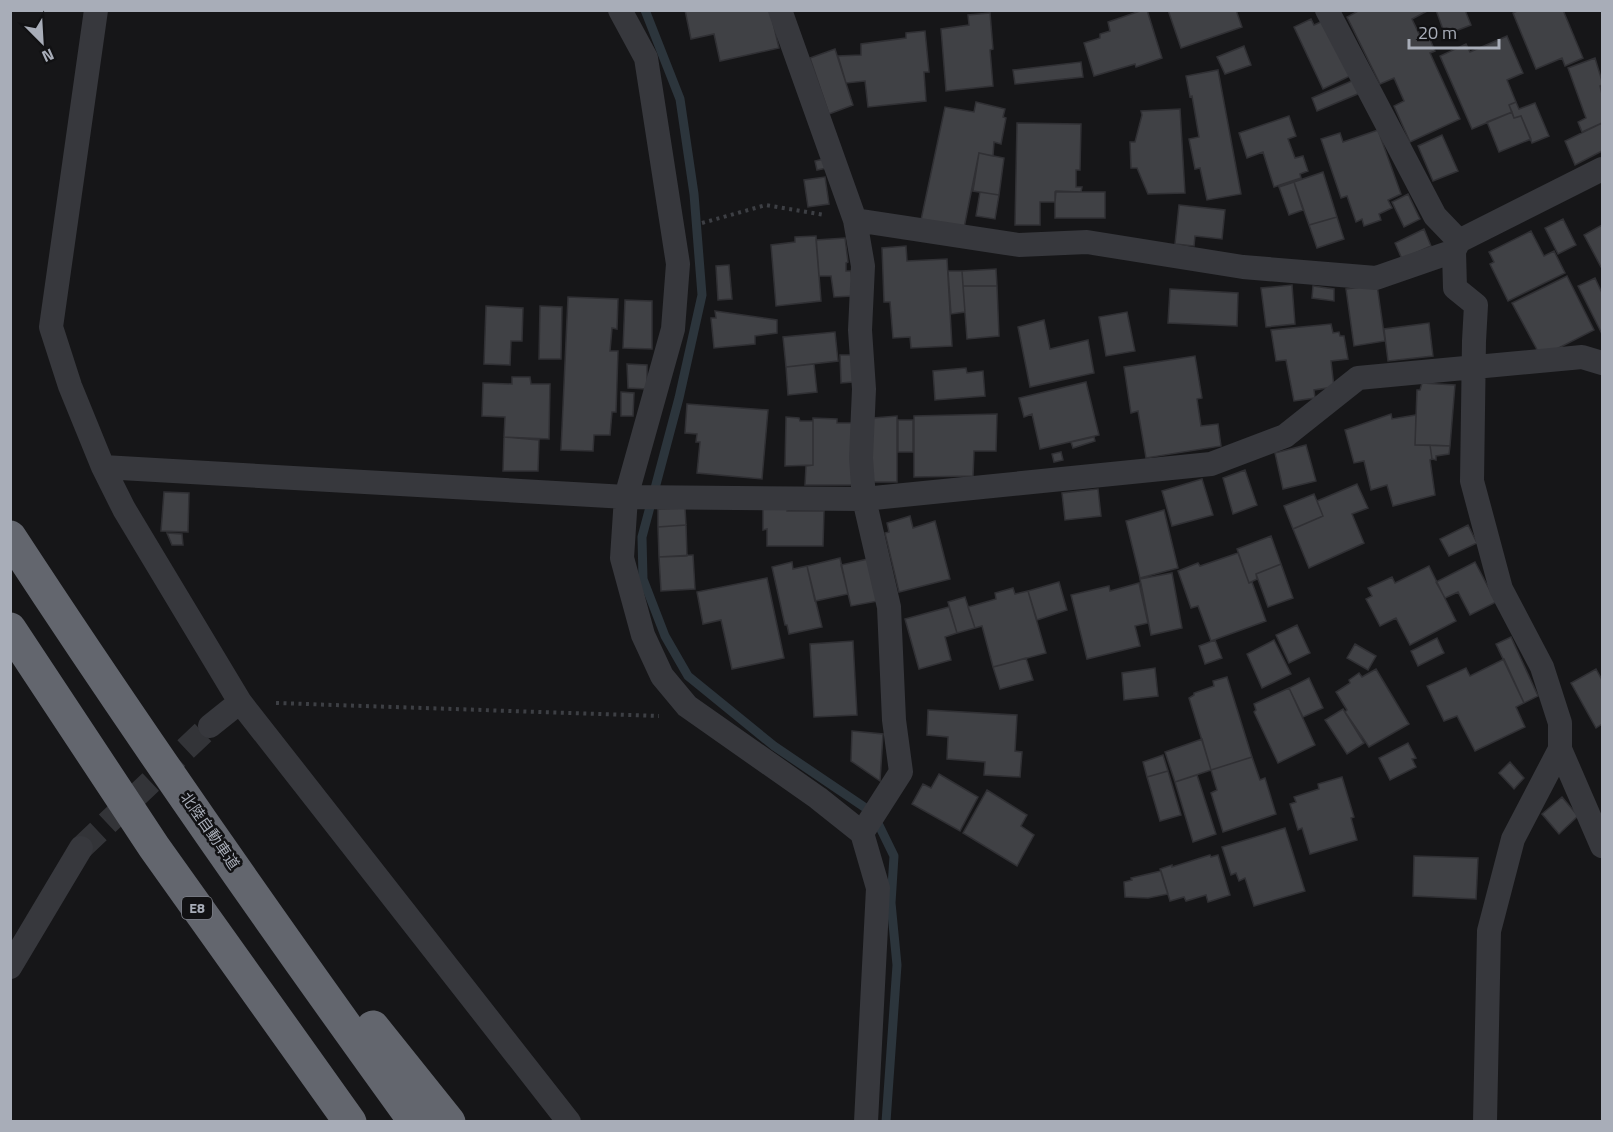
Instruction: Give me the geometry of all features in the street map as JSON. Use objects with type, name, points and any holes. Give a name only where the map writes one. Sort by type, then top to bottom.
[{"type":"highway","name":"北陸自動車道","points":[[10,537],[176,783],[415,1122]]},
{"type":"highway","name":"E8","points":[[10,629],[154,847],[350,1122]]},
{"type":"highway","points":[[176,783],[449,1122]]},
{"type":"highway","points":[[154,847],[219,957],[332,1122]]},
{"type":"street","points":[[96,10],[51,327],[70,387],[103,466],[124,509],[240,702],[569,1122]]},
{"type":"street","points":[[620,10],[646,58],[678,264],[673,329],[626,497],[622,558],[643,635],[662,676],[687,706],[819,798],[862,834],[878,888],[866,1122]]},
{"type":"street","points":[[780,10],[855,220],[863,266],[860,330],[864,389],[861,458],[864,499],[889,608],[894,720],[902,772],[862,834]]},
{"type":"street","points":[[1327,10],[1435,216],[1456,246],[1455,288],[1476,305],[1472,481],[1501,589],[1542,667],[1560,723],[1560,748],[1602,846]]},
{"type":"street","points":[[855,220],[1019,245],[1087,242],[1243,267],[1376,278],[1456,246],[1602,169]]},
{"type":"street","points":[[103,466],[626,497],[864,499],[1211,464],[1285,436],[1358,378],[1582,357],[1602,363]]},
{"type":"street","points":[[210,726],[240,702]]},
{"type":"street","points":[[1485,1122],[1489,931],[1513,839],[1560,748]]},
{"type":"street","points":[[10,967],[81,848]]},
{"type":"path","points":[[702,223],[766,205],[855,220]]},
{"type":"path","points":[[240,702],[661,716],[687,706]]},
{"type":"building","points":[[685,10],[770,10],[779,48],[720,61],[714,34],[691,39]]},
{"type":"building","points":[[1147,10],[1162,58],[1136,67],[1135,64],[1094,76],[1084,43],[1100,38],[1100,34],[1110,31],[1108,22]]},
{"type":"building","points":[[1168,10],[1236,10],[1242,27],[1181,48]]},
{"type":"building","points":[[1360,10],[1429,10],[1412,19],[1422,40],[1429,37],[1435,51],[1430,53],[1460,119],[1410,142],[1394,106],[1404,101],[1394,78],[1380,84],[1347,17]]},
{"type":"building","points":[[1436,10],[1465,10],[1471,25],[1445,35]]},
{"type":"building","points":[[1519,10],[1563,10],[1583,58],[1565,66],[1562,58],[1536,69],[1513,13]]},
{"type":"building","points":[[990,13],[993,86],[946,91],[941,29],[969,25],[968,15]]},
{"type":"building","points":[[1311,19],[1314,25],[1323,21],[1350,76],[1323,89],[1294,27]]},
{"type":"building","points":[[925,31],[929,72],[924,72],[926,101],[868,107],[865,81],[846,83],[838,56],[861,55],[861,44],[906,38],[906,33]]},
{"type":"building","points":[[1507,36],[1523,73],[1507,80],[1516,102],[1509,105],[1512,112],[1472,129],[1440,56],[1466,44],[1470,52]]},
{"type":"building","points":[[1244,46],[1251,65],[1225,74],[1217,57]]},
{"type":"building","points":[[835,49],[853,105],[829,114],[810,58]]},
{"type":"building","points":[[1595,58],[1602,81],[1600,86],[1602,123],[1582,132],[1578,122],[1586,118],[1568,68]]},
{"type":"building","points":[[1081,62],[1083,77],[1015,84],[1013,70]]},
{"type":"building","points":[[1218,70],[1241,194],[1207,200],[1200,168],[1195,169],[1189,139],[1199,137],[1186,76]]},
{"type":"building","points":[[1354,80],[1360,93],[1317,111],[1312,98]]},
{"type":"building","points":[[976,102],[1005,109],[1003,117],[1006,118],[1001,144],[994,142],[993,156],[979,153],[964,228],[921,220],[945,107],[974,112]]},
{"type":"building","points":[[1516,102],[1519,109],[1535,103],[1549,136],[1532,143],[1521,116],[1514,118],[1509,105]]},
{"type":"building","points":[[1180,109],[1185,193],[1148,194],[1137,168],[1131,168],[1130,142],[1135,142],[1141,111]]},
{"type":"building","points":[[1512,112],[1514,118],[1521,116],[1531,139],[1499,152],[1487,122]]},
{"type":"building","points":[[1289,116],[1296,136],[1288,139],[1295,158],[1303,156],[1308,171],[1300,174],[1301,178],[1274,187],[1263,152],[1247,158],[1239,133]]},
{"type":"building","points":[[1017,123],[1081,124],[1080,170],[1076,170],[1076,187],[1082,187],[1081,192],[1056,191],[1055,202],[1040,202],[1040,225],[1015,225]]},
{"type":"building","points":[[1602,123],[1602,151],[1575,165],[1565,141]]},
{"type":"building","points":[[1378,130],[1401,194],[1388,200],[1392,208],[1379,214],[1381,220],[1364,226],[1362,219],[1356,222],[1347,196],[1341,198],[1321,139],[1340,133],[1343,142]]},
{"type":"building","points":[[1442,135],[1458,171],[1433,181],[1418,146]]},
{"type":"building","points":[[979,153],[1004,158],[999,195],[973,191]]},
{"type":"building","points":[[824,159],[827,168],[817,170],[815,161]]},
{"type":"building","points":[[1323,172],[1337,217],[1309,225],[1294,182]]},
{"type":"building","points":[[825,177],[829,204],[808,207],[804,180]]},
{"type":"building","points":[[1294,182],[1303,210],[1289,215],[1279,187]]},
{"type":"building","points":[[980,192],[999,195],[995,219],[976,216]]},
{"type":"building","points":[[1055,192],[1105,192],[1105,218],[1055,218]]},
{"type":"building","points":[[1408,194],[1420,219],[1404,227],[1392,202]]},
{"type":"building","points":[[1179,205],[1225,210],[1222,239],[1195,236],[1194,246],[1175,244]]},
{"type":"building","points":[[1337,217],[1344,239],[1317,248],[1309,225]]},
{"type":"building","points":[[1563,219],[1576,245],[1558,254],[1545,228]]},
{"type":"building","points":[[1602,225],[1602,267],[1601,267],[1584,235]]},
{"type":"building","points":[[1424,229],[1431,246],[1402,259],[1395,243]]},
{"type":"building","points":[[1531,231],[1544,256],[1554,251],[1565,273],[1508,301],[1490,264],[1494,262],[1489,252]]},
{"type":"building","points":[[816,236],[821,301],[776,306],[771,245],[795,242],[795,237]]},
{"type":"building","points":[[845,238],[848,262],[846,271],[851,271],[853,296],[834,297],[831,276],[819,276],[816,240]]},
{"type":"building","points":[[906,246],[907,261],[947,259],[952,346],[911,348],[910,337],[893,338],[890,302],[884,302],[882,248]]},
{"type":"building","points":[[729,265],[732,299],[718,300],[716,266]]},
{"type":"building","points":[[996,269],[997,286],[963,286],[962,271]]},
{"type":"building","points":[[948,271],[962,271],[965,312],[951,314]]},
{"type":"building","points":[[1567,276],[1594,330],[1541,357],[1512,303]]},
{"type":"building","points":[[1595,278],[1602,293],[1602,334],[1578,286]]},
{"type":"building","points":[[1292,285],[1295,324],[1266,327],[1261,288]]},
{"type":"building","points":[[1377,285],[1385,341],[1354,346],[1346,289]]},
{"type":"building","points":[[963,286],[997,286],[999,336],[967,339]]},
{"type":"building","points":[[1313,286],[1334,289],[1334,301],[1312,298]]},
{"type":"building","points":[[1170,289],[1238,293],[1237,326],[1168,323]]},
{"type":"building","points":[[568,297],[618,299],[617,329],[612,328],[610,351],[618,351],[616,412],[612,412],[610,435],[594,435],[593,451],[561,450]]},
{"type":"building","points":[[625,300],[652,301],[652,349],[623,348]]},
{"type":"building","points":[[486,306],[523,308],[522,341],[511,341],[510,365],[484,364]]},
{"type":"building","points":[[540,306],[562,307],[561,359],[539,359]]},
{"type":"building","points":[[715,311],[777,320],[777,333],[755,336],[755,344],[714,348],[711,318],[716,318]]},
{"type":"building","points":[[1127,312],[1135,351],[1106,356],[1099,317]]},
{"type":"building","points":[[1044,320],[1050,349],[1088,340],[1094,373],[1030,387],[1018,327]]},
{"type":"building","points":[[1429,323],[1433,356],[1388,361],[1384,329]]},
{"type":"building","points":[[1331,324],[1333,333],[1339,332],[1340,336],[1344,336],[1348,359],[1331,361],[1334,387],[1314,390],[1315,398],[1294,401],[1286,360],[1276,361],[1271,330]]},
{"type":"building","points":[[835,332],[838,361],[786,367],[783,337]]},
{"type":"building","points":[[840,355],[853,355],[853,382],[841,383]]},
{"type":"building","points":[[1195,356],[1202,398],[1197,399],[1201,426],[1218,424],[1221,446],[1146,458],[1138,411],[1131,413],[1124,367]]},
{"type":"building","points":[[627,364],[647,365],[647,389],[628,388]]},
{"type":"building","points":[[814,364],[817,392],[788,395],[786,367]]},
{"type":"building","points":[[966,368],[967,373],[983,371],[985,396],[935,400],[933,371]]},
{"type":"building","points":[[512,377],[530,377],[531,384],[550,384],[549,439],[504,437],[505,417],[482,416],[483,383],[512,384]]},
{"type":"building","points":[[1086,382],[1099,435],[1040,449],[1032,414],[1024,417],[1019,398]]},
{"type":"building","points":[[1422,383],[1455,385],[1450,446],[1415,445],[1417,390],[1420,390]]},
{"type":"building","points":[[621,392],[634,393],[633,416],[621,416]]},
{"type":"building","points":[[687,404],[768,410],[762,479],[697,473],[700,442],[696,442],[697,434],[685,433]]},
{"type":"building","points":[[997,414],[996,451],[974,451],[973,476],[914,477],[914,416]]},
{"type":"building","points":[[1391,414],[1392,419],[1416,415],[1415,445],[1430,445],[1435,495],[1393,506],[1387,485],[1371,490],[1364,461],[1354,463],[1345,430]]},
{"type":"building","points":[[897,416],[897,482],[870,482],[873,418]]},
{"type":"building","points":[[786,417],[799,418],[800,421],[813,421],[813,465],[785,466]]},
{"type":"building","points":[[813,418],[837,419],[837,423],[855,423],[852,485],[805,485],[806,466],[813,465]]},
{"type":"building","points":[[898,420],[913,420],[913,452],[898,452]]},
{"type":"building","points":[[504,437],[539,440],[538,471],[503,471]]},
{"type":"building","points":[[1094,437],[1095,441],[1073,448],[1071,442]]},
{"type":"building","points":[[1306,445],[1316,481],[1283,489],[1275,453]]},
{"type":"building","points":[[1430,445],[1450,446],[1449,454],[1436,456],[1436,460],[1432,459]]},
{"type":"building","points":[[1061,452],[1063,460],[1054,462],[1052,454]]},
{"type":"building","points":[[1245,470],[1257,505],[1233,514],[1223,478]]},
{"type":"building","points":[[1202,479],[1213,515],[1172,526],[1162,491]]},
{"type":"building","points":[[1357,484],[1368,508],[1352,514],[1364,543],[1309,568],[1293,529],[1323,516],[1317,501]]},
{"type":"building","points":[[1098,489],[1101,516],[1065,520],[1062,493]]},
{"type":"building","points":[[164,492],[189,493],[188,532],[161,531]]},
{"type":"building","points":[[1314,494],[1323,516],[1293,529],[1284,506]]},
{"type":"building","points":[[763,506],[787,506],[787,511],[824,511],[823,546],[767,546],[767,529],[763,530]]},
{"type":"building","points":[[685,508],[686,525],[658,527],[658,509]]},
{"type":"building","points":[[1164,510],[1178,568],[1140,578],[1126,521]]},
{"type":"building","points":[[910,516],[913,528],[935,521],[950,579],[899,592],[885,533],[889,532],[887,523]]},
{"type":"building","points":[[686,525],[687,556],[659,557],[658,527]]},
{"type":"building","points":[[1468,525],[1477,543],[1449,556],[1440,539]]},
{"type":"building","points":[[167,533],[182,534],[183,545],[172,545]]},
{"type":"building","points":[[1271,536],[1281,564],[1256,574],[1257,579],[1249,583],[1237,549]]},
{"type":"building","points":[[1238,553],[1249,583],[1252,582],[1266,621],[1211,641],[1198,606],[1191,608],[1178,571],[1198,563],[1200,566]]},
{"type":"building","points":[[693,555],[695,589],[661,591],[659,557]]},
{"type":"building","points":[[840,558],[848,594],[815,601],[807,566]]},
{"type":"building","points":[[868,559],[878,601],[851,606],[841,565]]},
{"type":"building","points":[[792,562],[793,569],[807,566],[822,627],[789,634],[772,567]]},
{"type":"building","points":[[1475,562],[1496,602],[1470,615],[1458,592],[1445,598],[1436,582]]},
{"type":"building","points":[[1281,564],[1293,598],[1268,607],[1256,574]]},
{"type":"building","points":[[1429,566],[1456,621],[1410,645],[1396,618],[1380,626],[1366,599],[1372,596],[1368,588],[1392,577],[1395,583]]},
{"type":"building","points":[[1172,573],[1182,628],[1151,635],[1140,579]]},
{"type":"building","points":[[767,578],[784,658],[732,669],[721,620],[703,624],[697,592]]},
{"type":"building","points":[[1059,582],[1067,610],[1037,620],[1028,591]]},
{"type":"building","points":[[1139,583],[1148,623],[1135,626],[1140,646],[1087,659],[1071,595],[1109,586],[1110,591]]},
{"type":"building","points":[[1013,588],[1015,594],[1028,591],[1046,653],[993,667],[982,626],[975,628],[968,607],[996,599],[995,593]]},
{"type":"building","points":[[965,597],[975,628],[957,633],[948,602]]},
{"type":"building","points":[[949,607],[957,633],[945,637],[951,660],[919,669],[905,619]]},
{"type":"building","points":[[1297,625],[1310,653],[1289,663],[1276,635]]},
{"type":"building","points":[[1511,637],[1538,696],[1524,703],[1496,644]]},
{"type":"building","points":[[1437,638],[1444,653],[1418,666],[1411,651]]},
{"type":"building","points":[[1215,640],[1222,658],[1205,664],[1199,646]]},
{"type":"building","points":[[1274,640],[1291,674],[1262,688],[1247,654]]},
{"type":"building","points":[[853,641],[857,715],[814,717],[810,644]]},
{"type":"building","points":[[1355,644],[1376,656],[1368,670],[1347,658]]},
{"type":"building","points":[[1026,658],[1033,680],[1000,689],[993,667]]},
{"type":"building","points":[[1504,659],[1524,703],[1516,707],[1525,727],[1475,751],[1457,716],[1444,721],[1427,686],[1466,668],[1470,676]]},
{"type":"building","points":[[1155,668],[1158,696],[1124,700],[1122,673]]},
{"type":"building","points":[[1376,669],[1409,724],[1369,747],[1345,712],[1347,710],[1336,692],[1350,683],[1349,680],[1359,673],[1362,677]]},
{"type":"building","points":[[1596,669],[1602,680],[1602,724],[1596,728],[1571,683]]},
{"type":"building","points":[[1227,677],[1252,757],[1211,770],[1189,698],[1194,693],[1214,686],[1213,681]]},
{"type":"building","points":[[1309,678],[1323,708],[1303,717],[1289,688]]},
{"type":"building","points":[[1289,688],[1315,745],[1278,763],[1254,712],[1256,710],[1254,704]]},
{"type":"building","points":[[1343,709],[1364,743],[1347,754],[1325,720]]},
{"type":"building","points":[[928,710],[1017,715],[1015,751],[1022,752],[1020,777],[984,775],[985,762],[947,759],[948,737],[927,735]]},
{"type":"building","points":[[852,731],[883,734],[880,781],[851,761]]},
{"type":"building","points":[[1202,739],[1211,770],[1175,782],[1165,752]]},
{"type":"building","points":[[1408,743],[1416,758],[1412,759],[1416,767],[1390,780],[1379,758]]},
{"type":"building","points":[[1163,755],[1168,771],[1147,777],[1143,762]]},
{"type":"building","points":[[1252,757],[1260,780],[1265,778],[1276,814],[1223,832],[1211,793],[1217,790],[1211,770]]},
{"type":"building","points":[[1510,762],[1524,778],[1514,789],[1499,773]]},
{"type":"building","points":[[1168,771],[1181,815],[1160,821],[1147,777]]},
{"type":"building","points":[[939,774],[978,797],[960,831],[912,804],[923,784],[931,788]]},
{"type":"building","points":[[1197,775],[1216,834],[1193,842],[1175,782]]},
{"type":"building","points":[[1342,777],[1354,817],[1351,818],[1357,840],[1310,854],[1302,828],[1298,830],[1290,804],[1296,802],[1294,797],[1319,789],[1318,784]]},
{"type":"building","points":[[987,790],[1027,815],[1021,826],[1034,835],[1017,866],[963,833]]},
{"type":"building","points":[[1562,797],[1578,816],[1559,834],[1542,814]]},
{"type":"building","points":[[1285,828],[1305,891],[1254,906],[1245,878],[1239,881],[1236,873],[1231,875],[1222,847]]},
{"type":"building","points":[[1210,855],[1211,857],[1218,855],[1230,895],[1208,902],[1206,895],[1186,901],[1184,897],[1170,901],[1160,869]]},
{"type":"building","points":[[1414,856],[1478,858],[1476,899],[1413,896]]},
{"type":"building","points":[[1161,871],[1168,894],[1148,898],[1125,897],[1124,882],[1132,880],[1131,878]]},
{"type":"waterway","points":[[645,10],[680,99],[694,194],[702,295],[679,398],[642,537],[643,579],[665,636],[688,676],[774,746],[873,813],[894,856],[891,903],[897,965],[886,1122]]},
{"type":"tunnel","points":[[81,848],[210,726]]}]
